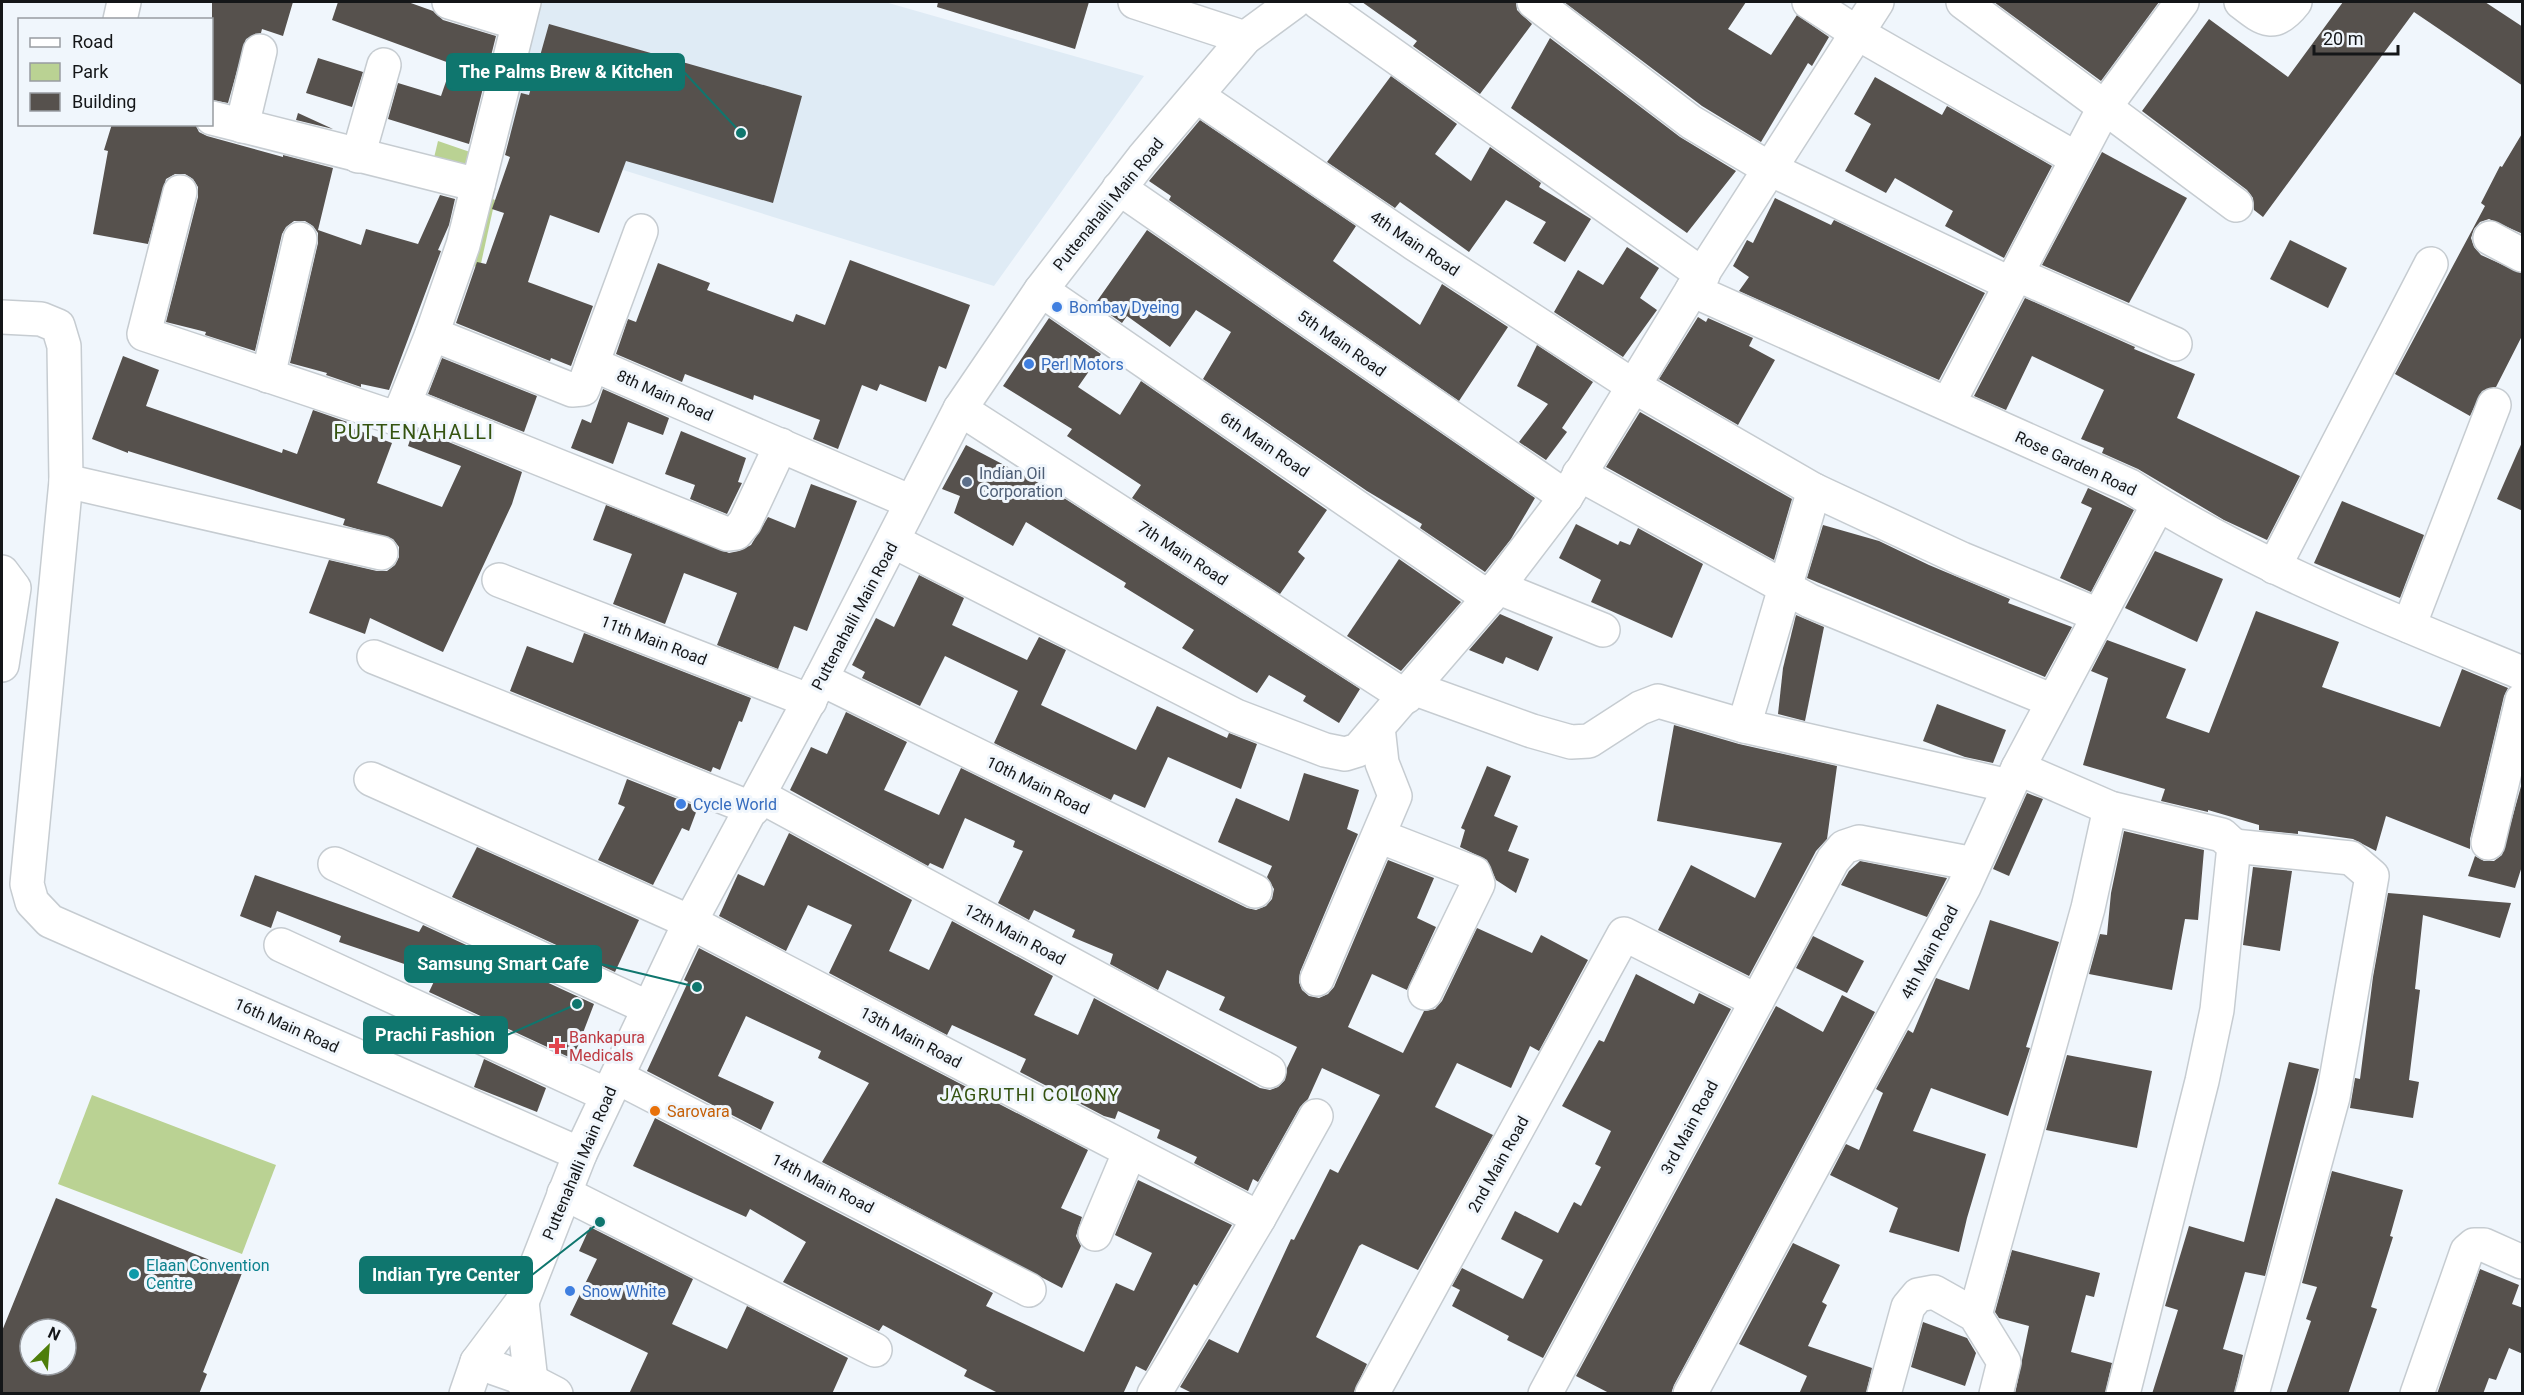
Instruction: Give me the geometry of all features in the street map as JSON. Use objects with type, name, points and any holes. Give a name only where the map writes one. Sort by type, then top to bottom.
[{"type":"street","points":[[120,18],[124,2]]},
{"type":"street","points":[[180,192],[144,334],[398,420],[432,334],[463,245],[521,12],[449,2]]},
{"type":"street","points":[[1135,2],[1245,38]]},
{"type":"street","name":"Puttenahalli Main Road","points":[[522,1302],[580,1154],[690,922],[815,690],[960,409],[1041,290],[1119,189],[1245,38],[1294,2]]},
{"type":"street","name":"Rose Garden Road","points":[[1318,2],[1698,282],[1948,404],[2130,486],[2158,505],[2274,567],[2409,626],[2523,672]]},
{"type":"street","points":[[1534,2],[1691,122],[1770,169],[2013,279],[2175,344]]},
{"type":"street","points":[[1809,2],[1857,33],[2077,159]]},
{"type":"street","points":[[893,541],[1236,716],[1325,750],[1345,754],[1358,750],[1493,592],[1572,485],[1635,387],[1698,282],[1877,2]]},
{"type":"street","points":[[1963,2],[2236,204]]},
{"type":"street","points":[[1948,404],[2104,108],[2182,2]]},
{"type":"street","points":[[2241,2],[2262,18],[2273,20],[2284,16],[2295,2]]},
{"type":"street","points":[[260,51],[227,122],[478,185]]},
{"type":"street","points":[[358,156],[384,65]]},
{"type":"street","name":"4th Main Road","points":[[1197,96],[1415,244],[1635,387],[1814,490],[1962,559],[2098,615]]},
{"type":"street","name":"5th Main Road","points":[[1119,189],[1572,485],[1821,606],[2053,701]]},
{"type":"street","points":[[432,334],[572,390],[583,389],[641,231]]},
{"type":"street","points":[[2490,237],[2523,255]]},
{"type":"street","points":[[268,376],[300,239]]},
{"type":"street","points":[[2274,567],[2431,264]]},
{"type":"street","name":"6th Main Road","points":[[1041,290],[1493,592],[1603,630]]},
{"type":"street","name":"16th Main Road","points":[[2,317],[41,319],[58,326],[64,346],[66,481],[27,884],[32,902],[50,921],[580,1154]]},
{"type":"street","name":"8th Main Road","points":[[592,363],[911,502]]},
{"type":"street","points":[[404,404],[727,534],[736,533],[745,522],[781,445]]},
{"type":"street","points":[[2409,626],[2494,405]]},
{"type":"street","name":"7th Main Road","points":[[960,409],[1409,692],[1571,742],[1589,741],[1640,708],[1658,701],[1744,726],[2014,777],[2110,808],[2222,835],[2234,846]]},
{"type":"street","points":[[66,481],[381,554]]},
{"type":"street","points":[[1744,726],[1814,490]]},
{"type":"street","name":"4th Main Road","points":[[1690,1394],[1974,864],[2014,777],[2158,505]]},
{"type":"street","points":[[2,572],[14,588],[2,664]]},
{"type":"street","name":"11th Main Road","points":[[499,580],[815,690]]},
{"type":"street","name":"12th Main Road","points":[[374,657],[756,802],[1269,1071]]},
{"type":"street","name":"10th Main Road","points":[[815,690],[1255,891]]},
{"type":"street","points":[[2488,843],[2523,700]]},
{"type":"street","points":[[1317,979],[1395,796],[1382,763],[1378,727]]},
{"type":"street","name":"13th Main Road","points":[[371,779],[690,922],[1259,1218]]},
{"type":"street","points":[[1975,1315],[2088,908],[2110,808]]},
{"type":"street","points":[[1379,836],[1474,873],[1478,884],[1425,993]]},
{"type":"street","name":"3rd Main Road","points":[[1545,1394],[1833,860],[1844,848],[1859,842],[1974,864]]},
{"type":"street","points":[[2123,1394],[2202,1081],[2217,1010],[2234,846],[2351,858],[2372,876],[2333,1097],[2252,1394]]},
{"type":"street","points":[[335,864],[649,1008]]},
{"type":"street","name":"2nd Main Road","points":[[1372,1394],[1624,934],[1757,1001]]},
{"type":"street","name":"14th Main Road","points":[[281,945],[612,1086],[1029,1290]]},
{"type":"street","points":[[1154,1394],[1259,1218],[1316,1116]]},
{"type":"street","points":[[1095,1234],[1130,1151]]},
{"type":"street","points":[[564,1193],[875,1350]]},
{"type":"street","points":[[2417,1394],[2467,1251],[2474,1245],[2484,1245],[2523,1262]]},
{"type":"street","points":[[1884,1394],[1908,1307],[1918,1295],[1934,1292],[1975,1315],[2004,1362],[1996,1394]]},
{"type":"street","points":[[466,1394],[477,1362],[522,1302]]},
{"type":"street","points":[[522,1302],[538,1389]]},
{"type":"street","points":[[477,1362],[538,1389]]},
{"type":"shaded area","points":[[540,2],[885,2],[1144,76],[994,286],[505,133]]},
{"type":"green space","points":[[438,141],[470,152],[465,173],[433,162]]},
{"type":"green space","points":[[483,195],[495,200],[480,268],[468,264]]},
{"type":"green space","points":[[92,1095],[276,1165],[242,1254],[58,1184]]},
{"type":"building","points":[[212,2],[293,2],[283,36],[262,29],[261,33],[246,39],[228,103],[213,100]]},
{"type":"building","points":[[338,2],[408,2],[433,11],[443,20],[496,36],[469,144],[388,119],[398,83],[441,96],[452,64],[332,20]]},
{"type":"building","points":[[938,2],[1089,2],[1075,49],[937,7]]},
{"type":"building","points":[[1362,2],[1516,2],[1517,10],[1532,24],[1480,94],[1413,46],[1417,41]]},
{"type":"building","points":[[1564,2],[1746,2],[1728,29],[1771,55],[1797,15],[1829,37],[1812,66],[1808,63],[1761,142],[1702,106]]},
{"type":"building","points":[[1994,2],[2159,2],[2101,81]]},
{"type":"building","points":[[2343,2],[2485,2],[2523,27],[2523,86],[2414,12],[2263,217],[2254,210],[2253,198],[2247,190],[2142,111],[2209,19],[2288,77]]},
{"type":"building","points":[[549,24],[802,96],[773,203],[626,161],[599,233],[550,215],[528,282],[593,306],[571,366],[551,358],[550,361],[456,323],[477,262],[486,264],[504,213],[492,209],[510,157],[505,155],[521,93],[529,95]]},
{"type":"building","points":[[1550,38],[1680,137],[1736,171],[1687,233],[1511,108]]},
{"type":"building","points":[[318,58],[363,72],[352,107],[306,93]]},
{"type":"building","points":[[1391,76],[1457,124],[1435,154],[1471,181],[1490,147],[1541,183],[1539,187],[1591,219],[1565,262],[1533,243],[1546,222],[1506,200],[1469,252],[1400,202],[1395,208],[1327,162]]},
{"type":"building","points":[[1875,77],[1942,115],[1947,106],[2052,166],[2004,258],[1945,226],[1953,211],[1895,178],[1886,193],[1845,171],[1871,124],[1854,114]]},
{"type":"building","points":[[298,113],[333,129],[296,120]]},
{"type":"building","points":[[1200,120],[1356,226],[1333,261],[1420,325],[1442,284],[1508,327],[1459,401],[1169,200],[1171,196],[1149,181]]},
{"type":"building","points":[[111,126],[196,126],[199,132],[207,136],[333,168],[318,230],[361,245],[366,229],[418,244],[440,195],[455,199],[449,225],[438,250],[441,251],[389,390],[361,384],[361,387],[326,375],[327,373],[290,363],[318,243],[318,233],[305,221],[294,221],[286,227],[282,234],[255,351],[205,335],[206,332],[166,322],[198,197],[198,187],[193,179],[185,174],[175,174],[166,179],[148,244],[93,234],[108,151],[104,150]]},
{"type":"building","points":[[2523,132],[2523,234],[2489,219],[2480,222],[2471,238],[2474,247],[2481,255],[2523,274],[2523,334],[2496,387],[2482,391],[2470,416],[2395,374],[2485,206],[2481,203],[2500,166],[2502,167]]},
{"type":"building","points":[[2102,152],[2187,198],[2129,303],[2042,265]]},
{"type":"building","points":[[1775,198],[1831,225],[1834,220],[1985,293],[1939,380],[1739,291],[1749,277],[1733,266],[1747,240],[1753,243]]},
{"type":"building","points":[[1147,230],[1535,498],[1511,539],[1485,572],[1420,528],[1422,524],[1367,491],[1203,379],[1231,332],[1196,310],[1170,347],[1127,316],[1122,323],[1095,304]]},
{"type":"building","points":[[2290,240],[2347,268],[2328,308],[2270,279]]},
{"type":"building","points":[[1627,247],[1659,268],[1640,298],[1657,310],[1623,357],[1554,312],[1578,270],[1603,285]]},
{"type":"building","points":[[850,260],[970,305],[946,369],[939,366],[926,402],[880,384],[877,391],[862,385],[838,449],[813,439],[820,420],[754,395],[753,400],[685,374],[682,382],[616,354],[628,319],[636,322],[658,263],[710,283],[707,290],[793,322],[796,314],[825,325]]},
{"type":"building","points":[[2025,298],[2135,347],[2134,349],[2195,374],[2177,418],[2300,476],[2267,540],[2224,520],[2138,469],[2102,453],[2104,448],[2081,439],[2104,390],[2032,356],[2006,410],[1974,396]]},
{"type":"building","points":[[1698,317],[1706,322],[1708,318],[1753,338],[1749,346],[1775,360],[1738,425],[1659,379]]},
{"type":"building","points":[[1049,318],[1101,354],[1078,387],[1120,415],[1141,381],[1327,510],[1298,552],[1305,558],[1280,594],[1132,498],[1141,485],[1067,436],[1072,429],[1003,386]]},
{"type":"building","points":[[1537,345],[1593,382],[1562,428],[1567,432],[1546,460],[1519,442],[1548,404],[1517,386]]},
{"type":"building","points":[[123,356],[159,370],[146,406],[282,453],[283,449],[297,454],[313,410],[353,424],[352,428],[392,443],[377,483],[442,507],[461,466],[408,446],[414,428],[522,472],[512,504],[443,652],[370,618],[365,634],[309,613],[329,560],[377,571],[387,571],[395,565],[399,557],[399,547],[393,539],[343,525],[345,519],[128,451],[128,453],[92,439]]},
{"type":"building","points":[[442,358],[537,396],[524,432],[428,394]]},
{"type":"building","points":[[603,389],[669,418],[663,435],[628,422],[613,464],[571,448],[582,419],[591,423]]},
{"type":"building","points":[[1640,412],[1792,499],[1774,560],[1606,467]]},
{"type":"building","points":[[681,431],[746,458],[738,482],[742,483],[727,514],[690,499],[695,485],[665,474]]},
{"type":"building","points":[[2523,440],[2523,511],[2497,499]]},
{"type":"building","points":[[966,445],[1050,489],[1360,689],[1339,723],[1303,701],[1306,696],[1269,675],[1257,693],[1182,648],[1194,630],[1124,587],[1126,583],[1026,522],[1013,546],[954,513],[960,496],[942,489]]},
{"type":"building","points":[[811,484],[857,501],[807,631],[794,626],[778,669],[717,645],[737,593],[684,573],[665,624],[613,604],[632,554],[593,540],[606,505],[729,553],[751,545],[768,517],[795,528]]},
{"type":"building","points":[[2088,488],[2134,510],[2091,592],[2060,578],[2092,508],[2081,503]]},
{"type":"building","points":[[2342,501],[2424,535],[2400,598],[2314,563]]},
{"type":"building","points":[[1576,524],[1618,545],[1620,541],[1630,545],[1638,528],[1703,564],[1672,638],[1591,602],[1601,580],[1559,558]]},
{"type":"building","points":[[1823,525],[1879,541],[2010,599],[2008,603],[2072,627],[2045,677],[1807,578]]},
{"type":"building","points":[[2155,551],[2223,579],[2197,642],[2125,608]]},
{"type":"building","points":[[1399,559],[1461,602],[1401,671],[1347,636]]},
{"type":"building","points":[[919,575],[964,598],[952,625],[1027,660],[1039,637],[1066,650],[1041,705],[1136,750],[1157,706],[1227,738],[1229,733],[1257,744],[1241,789],[1168,757],[1145,808],[1114,794],[1111,800],[994,743],[1018,691],[945,656],[920,706],[862,678],[865,672],[852,665],[876,618],[894,627]]},
{"type":"building","points":[[2256,611],[2339,642],[2322,687],[2440,727],[2462,669],[2508,688],[2504,696],[2470,839],[2470,849],[2386,816],[2376,851],[2353,839],[2298,831],[2298,834],[2259,830],[2259,825],[2208,810],[2208,812],[2161,801],[2165,789],[2083,765],[2108,678],[2091,671],[2107,640],[2186,669],[2166,718],[2209,733]]},
{"type":"building","points":[[1500,614],[1553,637],[1538,671],[1506,657],[1503,664],[1469,650]]},
{"type":"building","points":[[1796,615],[1824,627],[1805,721],[1778,714],[1783,668]]},
{"type":"building","points":[[584,633],[751,698],[742,722],[739,721],[720,770],[713,767],[711,772],[510,691],[527,646],[573,663]]},
{"type":"building","points":[[1937,704],[2006,730],[1993,763],[1965,757],[1923,741]]},
{"type":"building","points":[[846,712],[907,742],[884,790],[939,815],[961,768],[1247,908],[1256,910],[1266,906],[1272,899],[1274,889],[1267,877],[1272,866],[1218,842],[1236,798],[1289,821],[1304,773],[1359,790],[1347,829],[1358,834],[1300,972],[1299,982],[1302,990],[1309,996],[1319,998],[1328,994],[1334,987],[1388,860],[1434,878],[1417,918],[1436,927],[1407,990],[1372,974],[1348,1027],[1403,1053],[1424,1011],[1435,1009],[1442,1001],[1477,928],[1532,953],[1541,935],[1588,960],[1539,1051],[1530,1046],[1511,1088],[1457,1063],[1435,1107],[1493,1135],[1418,1270],[1362,1244],[1359,1246],[1316,1337],[1367,1364],[1353,1394],[1194,1394],[1180,1387],[1209,1339],[1238,1353],[1291,1239],[1294,1240],[1330,1169],[1338,1173],[1380,1095],[1322,1068],[1308,1099],[1300,1107],[1258,1182],[1253,1179],[1248,1191],[1194,1163],[1197,1157],[1157,1138],[1160,1130],[1118,1111],[1115,1119],[1104,1116],[1020,1072],[1026,1059],[952,1025],[947,1035],[829,973],[852,925],[808,905],[786,951],[719,916],[738,874],[764,886],[789,833],[912,900],[889,951],[929,970],[952,921],[1053,976],[1034,1015],[1078,1035],[1094,998],[1260,1088],[1270,1090],[1278,1087],[1285,1080],[1287,1068],[1297,1047],[1219,1010],[1225,997],[1167,970],[1158,990],[1110,964],[1113,954],[1072,937],[1075,930],[1034,910],[1029,920],[998,903],[1023,851],[1013,847],[1015,841],[965,818],[943,869],[930,863],[928,866],[790,790],[811,747],[827,754]]},
{"type":"building","points":[[1674,725],[1739,744],[1837,766],[1827,839],[1816,851],[1749,976],[1658,930],[1691,865],[1755,898],[1782,843],[1657,821]]},
{"type":"building","points":[[1487,766],[1511,776],[1494,816],[1518,826],[1508,851],[1529,859],[1516,893],[1496,880],[1487,860],[1460,847],[1465,830],[1461,828]]},
{"type":"building","points":[[627,779],[698,807],[689,831],[682,828],[653,885],[598,860],[625,807],[618,804]]},
{"type":"building","points":[[2523,779],[2523,863],[2515,888],[2468,876],[2475,856],[2484,861],[2494,861],[2502,855]]},
{"type":"building","points":[[2027,793],[2043,799],[2009,876],[1993,869]]},
{"type":"building","points":[[2124,831],[2204,850],[2198,920],[2185,919],[2172,990],[2089,974],[2100,934],[2107,935],[2111,893]]},
{"type":"building","points":[[477,847],[639,920],[615,972],[452,897]]},
{"type":"building","points":[[1860,861],[1947,878],[1927,917],[1841,885],[1849,871]]},
{"type":"building","points":[[2253,867],[2292,871],[2280,951],[2243,945]]},
{"type":"building","points":[[255,875],[419,932],[423,925],[594,1004],[573,1059],[429,992],[437,975],[339,942],[341,936],[277,911],[271,928],[240,916]]},
{"type":"building","points":[[2388,893],[2511,903],[2500,938],[2423,915],[2415,989],[2420,990],[2409,1080],[2419,1082],[2413,1118],[2350,1108],[2355,1078],[2360,1079],[2373,977]]},
{"type":"building","points":[[1990,920],[2059,942],[2026,1047],[2030,1048],[2008,1116],[1931,1088],[1913,1131],[1986,1154],[1959,1252],[1889,1232],[1898,1208],[1830,1175],[1846,1144],[1859,1150],[1883,1093],[1876,1089],[1908,1030],[1913,1033],[1936,978],[1969,990]]},
{"type":"building","points":[[1813,936],[1864,961],[1847,993],[1796,968]]},
{"type":"building","points":[[699,948],[1088,1150],[1061,1208],[1082,1217],[1076,1236],[1081,1246],[1062,1288],[822,1162],[869,1083],[818,1058],[821,1051],[746,1016],[718,1076],[774,1102],[761,1130],[647,1071],[688,982],[684,980]]},
{"type":"building","points":[[1636,974],[1694,1004],[1699,993],[1731,1009],[1543,1358],[1507,1340],[1509,1336],[1452,1306],[1460,1290],[1452,1286],[1462,1268],[1523,1299],[1543,1260],[1501,1239],[1515,1211],[1558,1233],[1574,1202],[1581,1206],[1601,1167],[1595,1164],[1611,1131],[1562,1106],[1599,1040],[1604,1042]]},
{"type":"building","points":[[1842,995],[1875,1012],[1671,1394],[1611,1394],[1576,1376],[1776,1006],[1823,1032]]},
{"type":"building","points":[[2067,1055],[2152,1071],[2137,1148],[2046,1130]]},
{"type":"building","points":[[484,1059],[546,1088],[537,1112],[474,1087]]},
{"type":"building","points":[[2289,1062],[2319,1069],[2265,1276],[2245,1272],[2223,1349],[2243,1355],[2234,1394],[2152,1394],[2178,1310],[2165,1306],[2189,1226],[2244,1242]]},
{"type":"building","points":[[655,1118],[993,1293],[986,1306],[1084,1352],[1116,1283],[1134,1291],[1152,1253],[1115,1235],[1138,1180],[1232,1225],[1197,1286],[1194,1284],[1146,1371],[1136,1366],[1123,1394],[1000,1394],[964,1376],[967,1370],[883,1325],[879,1331],[783,1282],[806,1242],[750,1209],[746,1217],[633,1166]]},
{"type":"building","points":[[2332,1171],[2403,1190],[2390,1236],[2393,1237],[2371,1307],[2377,1309],[2348,1394],[2286,1394],[2311,1321],[2306,1319],[2317,1287],[2302,1283]]},
{"type":"building","points":[[56,1198],[242,1273],[203,1372],[207,1374],[199,1394],[2,1394],[2,1331]]},
{"type":"building","points":[[590,1227],[693,1279],[672,1324],[727,1349],[747,1306],[848,1358],[832,1394],[629,1394],[648,1353],[570,1315],[597,1259],[579,1251]]},
{"type":"building","points":[[1793,1243],[1840,1265],[1822,1302],[1827,1305],[1808,1346],[1872,1368],[1866,1394],[1799,1394],[1807,1376],[1739,1344]]},
{"type":"building","points":[[2012,1250],[2100,1273],[2094,1297],[2086,1295],[2071,1352],[2112,1363],[2105,1394],[2015,1394],[2029,1326],[1999,1318],[1995,1312]]},
{"type":"building","points":[[2480,1269],[2519,1285],[2512,1304],[2523,1308],[2523,1354],[2509,1348],[2496,1380],[2489,1378],[2483,1394],[2437,1394]]},
{"type":"building","points":[[1923,1322],[1967,1338],[1976,1353],[1965,1386],[1911,1367]]},
{"type":"place","name":"The Palms Brew & Kitchen","points":[[741,133]]},
{"type":"place","name":"Bombay Dyeing","points":[[1057,307]]},
{"type":"place","name":"Perl Motors","points":[[1029,364]]},
{"type":"place","name":"Indian Oil Corporation","points":[[967,482]]},
{"type":"place","name":"Cycle World","points":[[681,804]]},
{"type":"place","name":"Samsung Smart Cafe","points":[[697,987]]},
{"type":"place","name":"Prachi Fashion","points":[[577,1004]]},
{"type":"place","name":"Bankapura Medicals","points":[[557,1046]]},
{"type":"place","name":"Sarovara","points":[[655,1111]]},
{"type":"place","name":"Indian Tyre Center","points":[[600,1222]]},
{"type":"place","name":"Elaan Convention Centre","points":[[134,1274]]},
{"type":"place","name":"Snow White","points":[[570,1291]]},
{"type":"district","name":"PUTTENAHALLI","points":[[414,432]]},
{"type":"district","name":"JAGRUTHI COLONY","points":[[1030,1095]]}]
